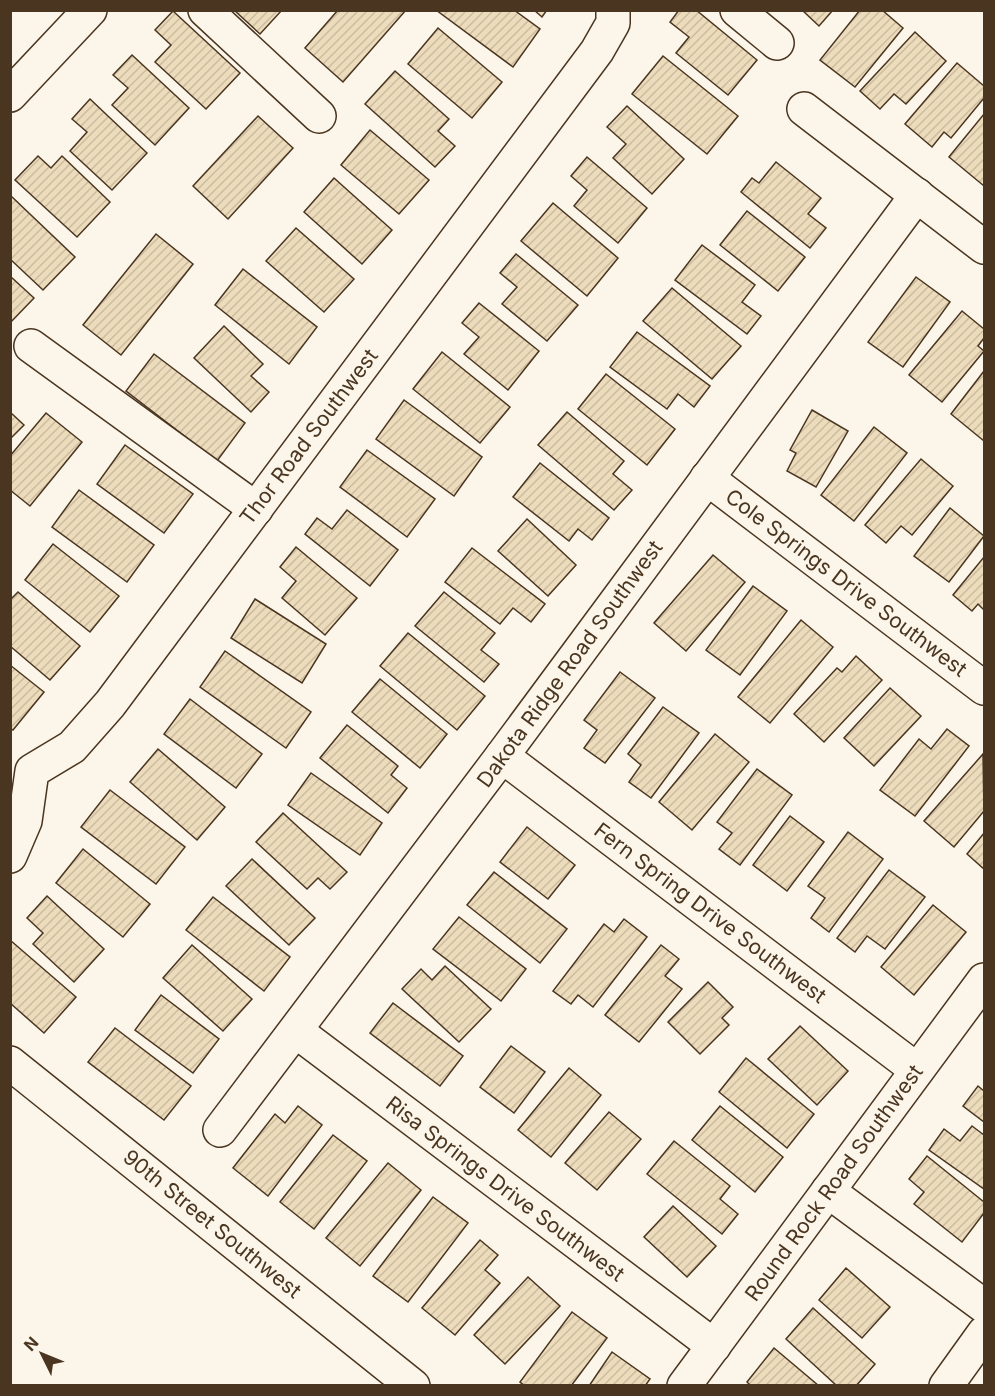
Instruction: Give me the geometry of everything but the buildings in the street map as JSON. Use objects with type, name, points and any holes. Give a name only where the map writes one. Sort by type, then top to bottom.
[{"type":"street","points":[[10,95],[90,10]]},
{"type":"street","points":[[205,10],[319,116]]},
{"type":"street","name":"Thor Road Southwest","points":[[10,856],[25,821],[21,771],[72,747],[110,705],[597,51],[613,23],[613,10]]},
{"type":"street","points":[[737,10],[777,43]]},
{"type":"street","points":[[804,109],[984,247]]},
{"type":"street","name":"Dakota Ridge Road Southwest","points":[[220,1131],[502,756],[917,195]]},
{"type":"street","points":[[31,346],[256,509]]},
{"type":"street","name":"Cole Springs Drive Southwest","points":[[707,478],[984,688]]},
{"type":"street","name":"Fern Spring Drive Southwest","points":[[502,756],[917,1070]]},
{"type":"street","name":"Round Rock Road Southwest","points":[[684,1386],[984,980]]},
{"type":"street","name":"Risa Springs Drive Southwest","points":[[296,1032],[714,1346]]},
{"type":"street","name":"90th Street Southwest","points":[[10,1063],[413,1386]]},
{"type":"street","points":[[828,1191],[984,1306]]},
{"type":"street","points":[[946,1386],[984,1333]]}]
